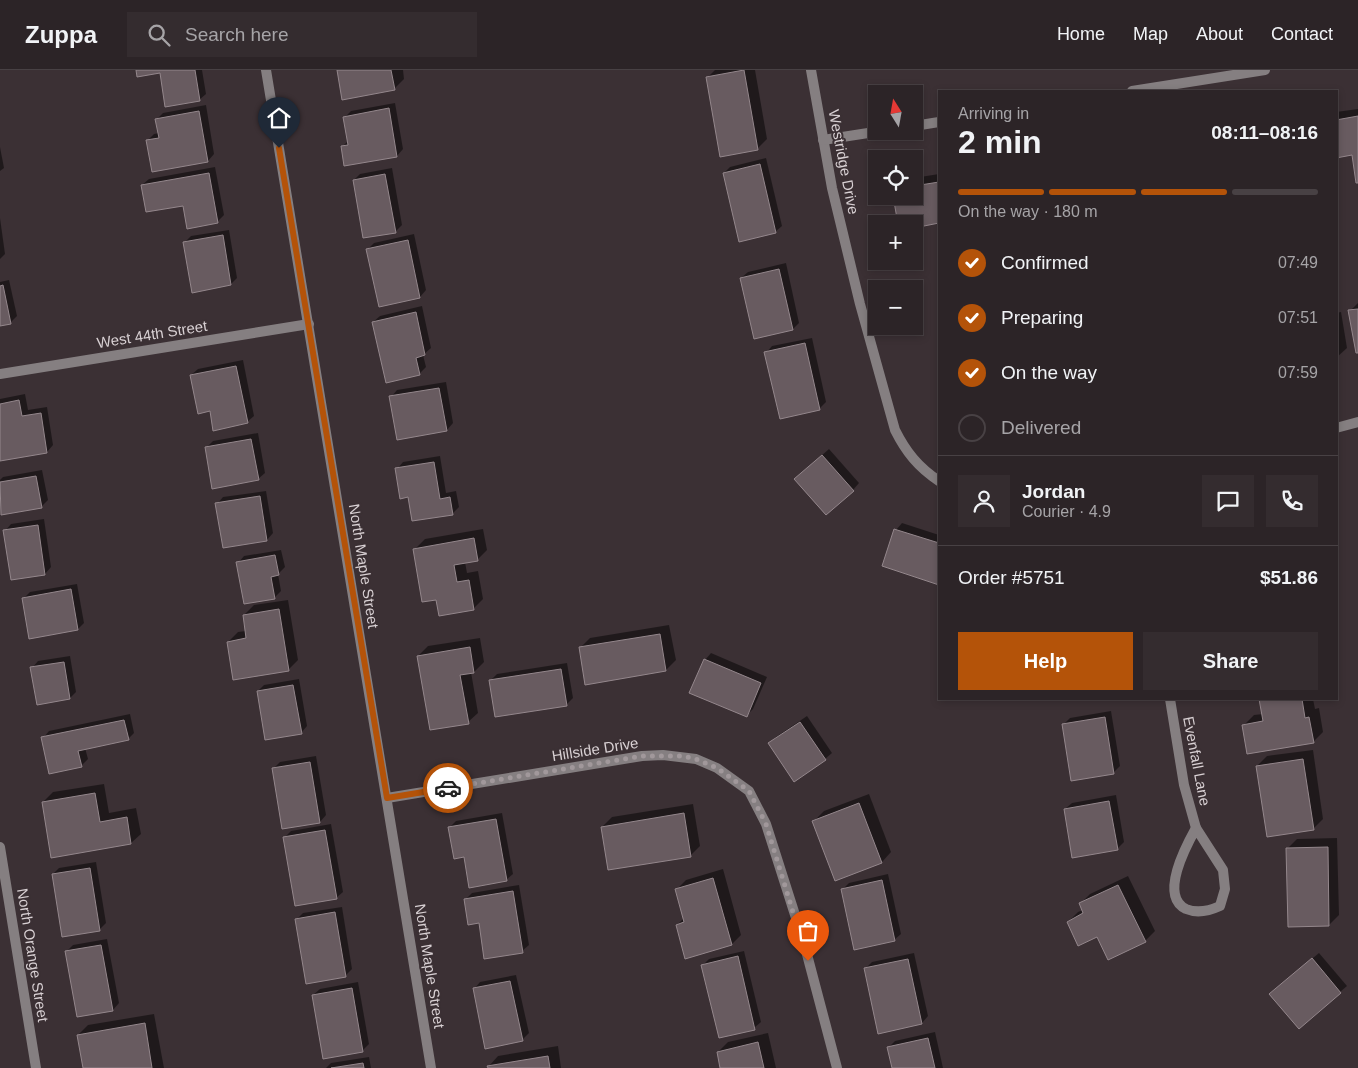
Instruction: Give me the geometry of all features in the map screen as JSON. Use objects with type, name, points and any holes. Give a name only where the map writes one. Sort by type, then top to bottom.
[{"type":"street","name":"North Maple Street","points":[[266,70],[431,1068]]},
{"type":"street","name":"Westridge Drive","points":[[811,70],[823,140],[860,304],[895,430],[904,449],[937,480]]},
{"type":"street","points":[[1138,90],[1265,70]]},
{"type":"street","points":[[923,125],[938,122]]},
{"type":"street","points":[[823,140],[868,133]]},
{"type":"street","name":"West 44th Street","points":[[0,374],[309,324]]},
{"type":"street","points":[[1338,427],[1358,422]]},
{"type":"street","name":"Evenfall Lane","points":[[1170,700],[1184,785],[1196,828],[1222,870],[1225,890],[1220,906],[1209,911],[1199,912],[1188,910],[1180,905],[1176,899],[1175,891],[1177,873],[1185,848],[1196,828]]},
{"type":"street","name":"Hillside Drive","points":[[387,798],[642,756],[683,756],[717,768],[749,791],[766,824],[804,944],[837,1068]]},
{"type":"street","name":"North Orange Street","points":[[0,847],[36,1068]]},
{"type":"building","points":[[136,70],[195,70],[200,101],[165,107],[160,73],[137,77]]},
{"type":"building","points":[[337,70],[391,70],[395,90],[342,100]]},
{"type":"building","points":[[744,70],[758,150],[720,157],[706,77]]},
{"type":"building","points":[[389,108],[397,157],[344,166],[341,146],[348,145],[343,117]]},
{"type":"building","points":[[199,111],[208,162],[152,172],[146,140],[159,138],[155,119]]},
{"type":"building","points":[[1358,116],[1358,183],[1356,183],[1352,155],[1338,158],[1338,120]]},
{"type":"building","points":[[760,164],[776,233],[739,242],[723,173]]},
{"type":"building","points":[[209,173],[218,223],[187,229],[183,206],[146,212],[141,185]]},
{"type":"building","points":[[385,174],[396,233],[363,238],[353,180]]},
{"type":"building","points":[[938,182],[938,223],[923,226],[923,215],[896,215],[895,205],[923,205],[923,185]]},
{"type":"building","points":[[223,235],[231,285],[192,293],[183,242]]},
{"type":"building","points":[[408,240],[420,298],[379,307],[366,249]]},
{"type":"building","points":[[779,269],[793,330],[754,339],[740,278]]},
{"type":"building","points":[[3,285],[11,324],[0,326],[0,286]]},
{"type":"building","points":[[1358,309],[1358,353],[1356,353],[1348,310]]},
{"type":"building","points":[[416,312],[425,355],[416,358],[420,375],[386,383],[372,322]]},
{"type":"building","points":[[805,343],[820,410],[780,419],[764,352]]},
{"type":"building","points":[[236,366],[248,423],[213,431],[210,411],[198,414],[190,375]]},
{"type":"building","points":[[439,388],[447,431],[397,440],[389,396]]},
{"type":"building","points":[[19,400],[22,416],[41,413],[47,453],[0,461],[0,404]]},
{"type":"building","points":[[251,439],[259,480],[212,489],[205,447]]},
{"type":"building","points":[[822,455],[854,491],[826,515],[794,479]]},
{"type":"building","points":[[434,462],[440,499],[450,497],[453,515],[412,521],[408,497],[400,499],[395,468]]},
{"type":"building","points":[[36,476],[42,508],[1,515],[0,482]]},
{"type":"building","points":[[260,496],[267,541],[223,548],[215,503]]},
{"type":"building","points":[[38,525],[45,575],[11,580],[3,530]]},
{"type":"building","points":[[894,529],[938,543],[938,585],[882,566]]},
{"type":"building","points":[[474,538],[478,561],[454,565],[457,582],[469,580],[474,610],[439,616],[436,600],[422,602],[413,549]]},
{"type":"building","points":[[275,555],[279,575],[271,577],[275,599],[244,604],[236,562]]},
{"type":"building","points":[[71,589],[78,630],[29,639],[22,598]]},
{"type":"building","points":[[279,609],[289,671],[233,680],[227,642],[246,638],[243,615]]},
{"type":"building","points":[[660,634],[666,671],[585,685],[579,647]]},
{"type":"building","points":[[470,647],[474,673],[460,675],[469,724],[430,730],[417,656]]},
{"type":"building","points":[[704,659],[761,683],[747,717],[689,693]]},
{"type":"building","points":[[64,662],[70,699],[37,705],[30,667]]},
{"type":"building","points":[[561,669],[567,706],[495,717],[489,680]]},
{"type":"building","points":[[293,685],[302,734],[265,740],[257,691]]},
{"type":"building","points":[[1259,700],[1302,700],[1305,718],[1309,717],[1314,743],[1247,754],[1242,725],[1263,721]]},
{"type":"building","points":[[1105,717],[1114,774],[1071,781],[1062,724]]},
{"type":"building","points":[[124,720],[129,740],[78,751],[82,767],[49,774],[41,737]]},
{"type":"building","points":[[800,722],[826,760],[794,782],[768,743]]},
{"type":"building","points":[[1303,759],[1314,830],[1267,837],[1256,766]]},
{"type":"building","points":[[310,762],[320,823],[282,829],[272,768]]},
{"type":"building","points":[[95,793],[100,822],[127,817],[131,844],[51,858],[42,802]]},
{"type":"building","points":[[1109,801],[1118,850],[1072,858],[1064,809]]},
{"type":"building","points":[[859,803],[882,863],[835,881],[812,821]]},
{"type":"building","points":[[684,813],[691,857],[608,870],[601,827]]},
{"type":"building","points":[[496,819],[507,881],[469,888],[464,857],[454,859],[448,827]]},
{"type":"building","points":[[325,830],[337,899],[295,906],[283,837]]},
{"type":"building","points":[[1328,847],[1329,926],[1288,927],[1286,848]]},
{"type":"building","points":[[90,868],[100,931],[62,937],[52,874]]},
{"type":"building","points":[[713,878],[732,945],[685,959],[676,925],[684,922],[675,889]]},
{"type":"building","points":[[882,880],[895,941],[854,950],[841,889]]},
{"type":"building","points":[[1118,885],[1146,942],[1108,960],[1097,937],[1078,946],[1067,922],[1083,913],[1079,903]]},
{"type":"building","points":[[513,891],[523,953],[484,959],[479,923],[468,925],[464,899]]},
{"type":"building","points":[[335,912],[346,977],[306,984],[295,919]]},
{"type":"building","points":[[101,945],[113,1011],[77,1017],[65,951]]},
{"type":"building","points":[[738,956],[755,1030],[719,1038],[701,965]]},
{"type":"building","points":[[1312,958],[1341,993],[1299,1029],[1269,994]]},
{"type":"building","points":[[908,959],[922,1024],[878,1034],[864,968]]},
{"type":"building","points":[[510,981],[523,1041],[485,1049],[473,988]]},
{"type":"building","points":[[352,988],[363,1052],[323,1059],[312,995]]},
{"type":"building","points":[[145,1023],[152,1068],[83,1068],[77,1035]]},
{"type":"building","points":[[928,1038],[935,1068],[892,1068],[887,1047]]},
{"type":"building","points":[[758,1042],[764,1068],[720,1068],[717,1052]]},
{"type":"building","points":[[548,1056],[550,1068],[488,1068],[487,1066]]},
{"type":"building","points":[[363,1063],[364,1068],[331,1068]]},
{"type":"way so far","points":[[448,788],[642,756],[683,756],[717,768],[749,791],[757,804],[766,824],[808,961]]},
{"type":"route","points":[[279,148],[387,798],[448,788]]}]
